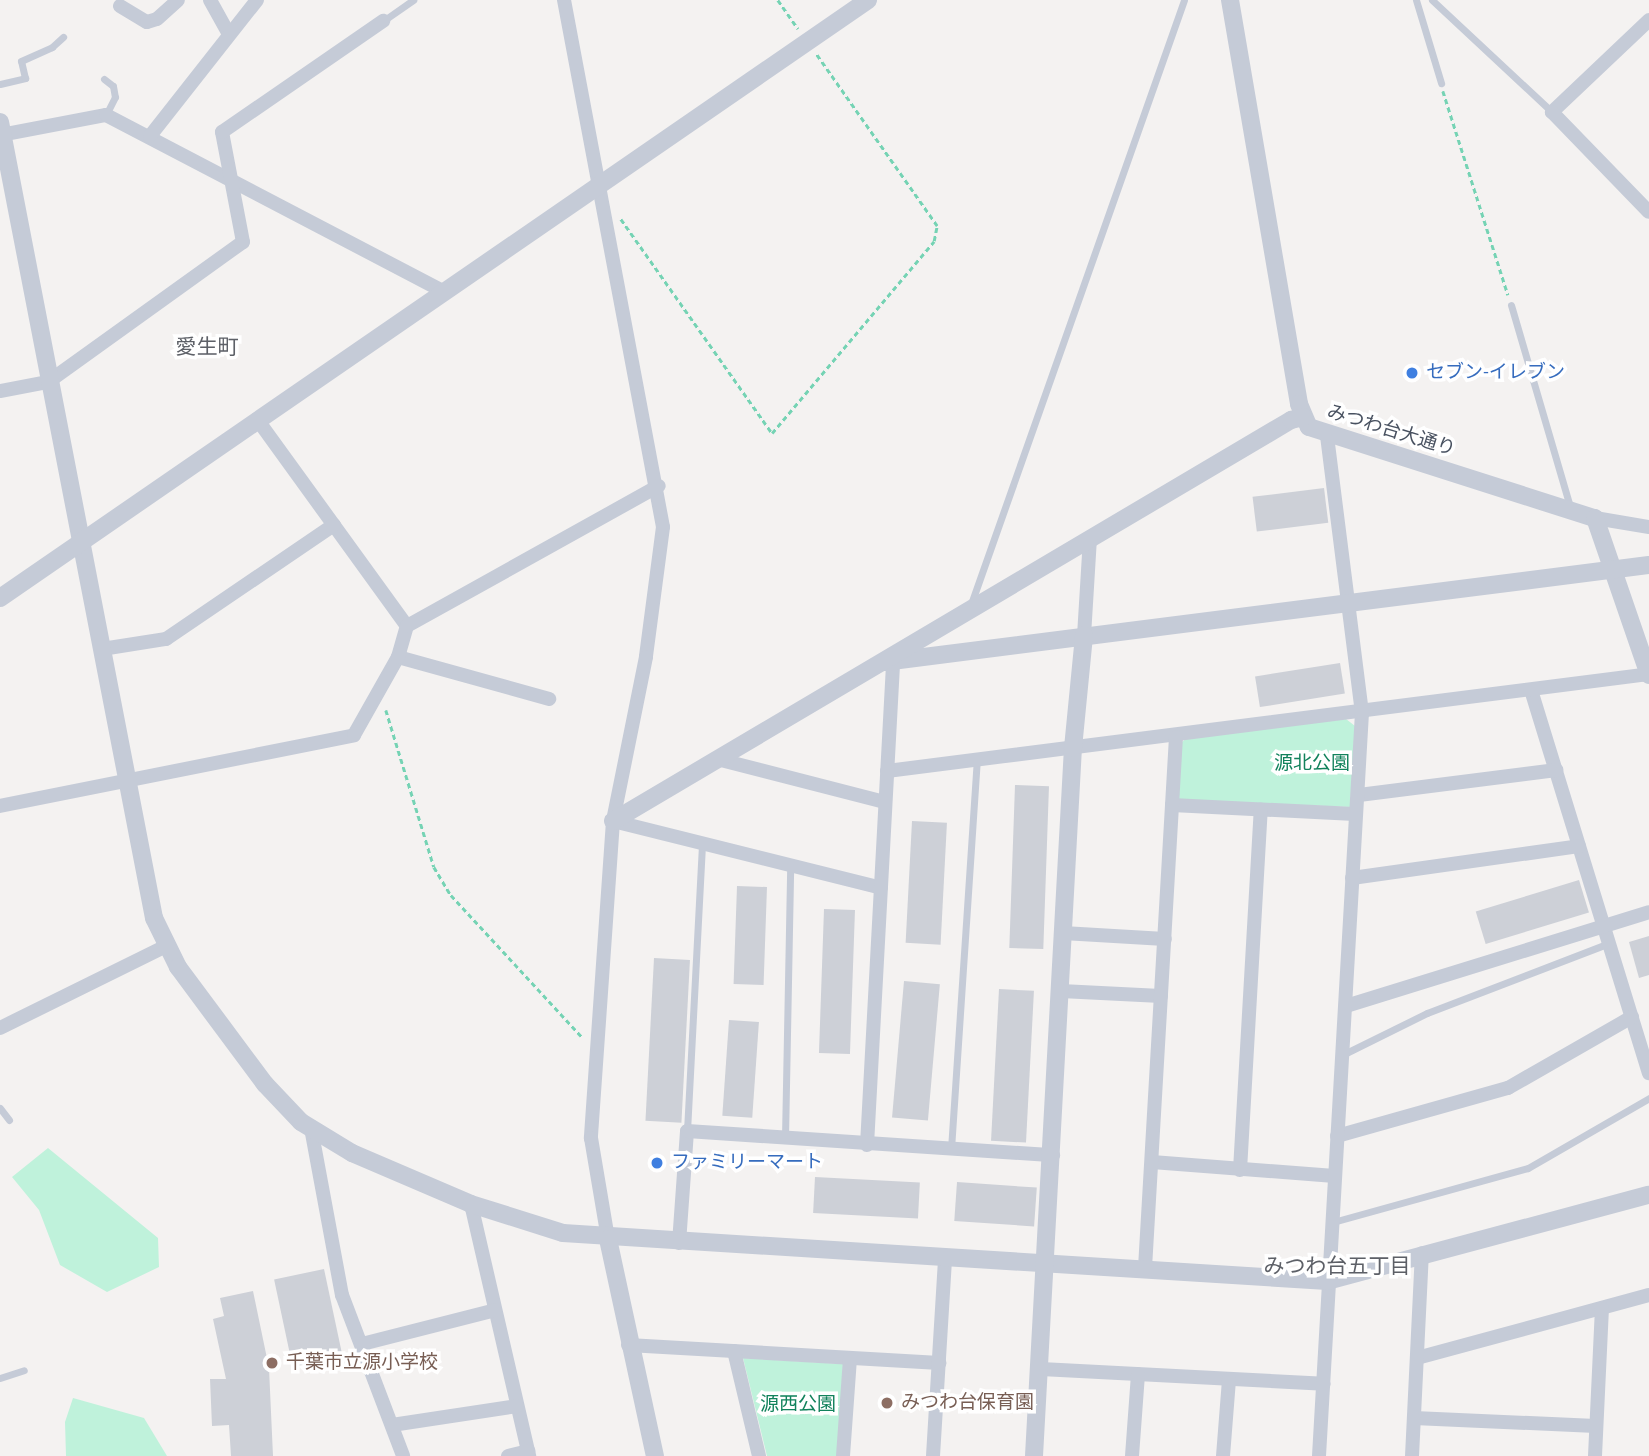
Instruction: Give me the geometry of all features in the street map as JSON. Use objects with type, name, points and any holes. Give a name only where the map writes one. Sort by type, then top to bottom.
[{"type":"street","points":[[120,6],[147,22],[157,19],[178,0]]},
{"type":"street","points":[[210,0],[229,34]]},
{"type":"street","points":[[150,136],[257,0]]},
{"type":"street","points":[[564,0],[597,186],[659,486],[663,527],[646,657],[613,821],[591,1138],[628,1345],[654,1456]]},
{"type":"street","points":[[0,598],[868,0]]},
{"type":"street","name":"みつわ台大通り","points":[[1230,0],[1304,417],[1309,427],[1327,436],[1571,507],[1595,518]]},
{"type":"street","points":[[1649,20],[1552,112],[1649,212]]},
{"type":"street","points":[[0,391],[48,382],[243,242],[222,132],[383,21]]},
{"type":"street","points":[[445,292],[106,114],[1,130],[154,918],[164,947],[265,1084],[311,1128],[352,1153],[471,1203],[563,1233],[608,1239],[1145,1268],[1327,1281],[1422,1253],[1649,1195]]},
{"type":"street","points":[[613,821],[1291,420],[1304,417]]},
{"type":"street","points":[[257,419],[407,626]]},
{"type":"street","points":[[1319,1456],[1327,1281],[1362,713],[1327,436]]},
{"type":"street","points":[[0,806],[354,735],[398,657],[407,626],[659,486]]},
{"type":"street","points":[[887,771],[1176,737],[1649,675],[1595,518],[1649,527]]},
{"type":"street","points":[[102,649],[166,639],[334,525]]},
{"type":"street","points":[[1034,1456],[1041,1369],[1043,1264],[1053,1155],[1073,748],[1090,538]]},
{"type":"street","points":[[885,662],[1649,565]]},
{"type":"street","points":[[398,657],[549,699]]},
{"type":"street","points":[[867,1145],[887,771],[885,662]]},
{"type":"street","points":[[1531,690],[1649,1073]]},
{"type":"street","points":[[1145,1268],[1176,737]]},
{"type":"street","points":[[717,759],[885,802]]},
{"type":"street","points":[[1359,795],[1556,770]]},
{"type":"street","points":[[1172,805],[1355,814]]},
{"type":"street","points":[[1240,1170],[1261,810]]},
{"type":"street","points":[[613,821],[881,888]]},
{"type":"street","points":[[1352,878],[1579,846]]},
{"type":"street","points":[[1346,1006],[1649,912]]},
{"type":"street","points":[[1063,933],[1164,939]]},
{"type":"street","points":[[0,1028],[164,947]]},
{"type":"street","points":[[1061,991],[1161,996]]},
{"type":"street","points":[[1337,1136],[1508,1088],[1632,1017]]},
{"type":"street","points":[[311,1128],[329,1243],[342,1295],[403,1456]]},
{"type":"street","points":[[680,1243],[687,1131],[867,1145],[1053,1155]]},
{"type":"street","points":[[1152,1162],[1334,1176]]},
{"type":"street","points":[[471,1203],[529,1454],[508,1456]]},
{"type":"street","points":[[1412,1456],[1422,1253]]},
{"type":"street","points":[[933,1456],[945,1258]]},
{"type":"street","points":[[1417,1358],[1649,1295]]},
{"type":"street","points":[[1595,1456],[1602,1307]]},
{"type":"street","points":[[362,1344],[495,1310]]},
{"type":"street","points":[[628,1345],[939,1363]]},
{"type":"street","points":[[734,1351],[759,1456]]},
{"type":"street","points":[[844,1456],[850,1358]]},
{"type":"street","points":[[1041,1369],[1324,1384]]},
{"type":"street","points":[[1132,1456],[1138,1374]]},
{"type":"street","points":[[1223,1456],[1229,1379]]},
{"type":"street","points":[[393,1425],[517,1406]]},
{"type":"street","points":[[1414,1418],[1596,1426]]},
{"type":"lane","points":[[383,21],[413,0]]},
{"type":"lane","points":[[970,608],[1184,0]]},
{"type":"lane","points":[[1416,0],[1441,83]]},
{"type":"lane","points":[[1432,0],[1552,112]]},
{"type":"lane","points":[[0,84],[25,78],[21,61],[52,47],[63,37]]},
{"type":"lane","points":[[103,79],[113,86],[115,97],[106,114]]},
{"type":"lane","points":[[1511,305],[1571,507]]},
{"type":"lane","points":[[951,1149],[977,760]]},
{"type":"lane","points":[[687,1131],[702,843]]},
{"type":"lane","points":[[785,1138],[790,866]]},
{"type":"lane","points":[[1342,1055],[1427,1013],[1609,943]]},
{"type":"lane","points":[[1332,1222],[1528,1168],[1649,1098]]},
{"type":"lane","points":[[0,1108],[9,1120]]},
{"type":"lane","points":[[0,1378],[24,1370]]},
{"type":"path","points":[[613,208],[772,433],[934,241],[937,226],[778,0]]},
{"type":"path","points":[[1441,83],[1511,305]]},
{"type":"path","points":[[379,692],[434,867],[451,895],[597,1053]]},
{"type":"green space","name":"源北公園","points":[[1346,719],[1355,726],[1350,807],[1178,800],[1182,742],[1187,738]]},
{"type":"green space","points":[[48,1148],[158,1238],[159,1267],[107,1292],[60,1265],[39,1210],[12,1177]]},
{"type":"green space","name":"源西公園","points":[[743,1358],[843,1364],[838,1456],[767,1456]]},
{"type":"green space","points":[[73,1398],[144,1418],[167,1456],[66,1456],[65,1422]]},
{"type":"building","points":[[1324,488],[1328,523],[1257,532],[1253,497]]},
{"type":"building","points":[[1340,663],[1345,694],[1260,707],[1255,676]]},
{"type":"building","points":[[1015,785],[1049,786],[1043,949],[1009,948]]},
{"type":"building","points":[[912,821],[947,823],[941,945],[906,943]]},
{"type":"building","points":[[1579,880],[1589,913],[1486,944],[1476,912]]},
{"type":"building","points":[[737,886],[767,887],[764,985],[734,984]]},
{"type":"building","points":[[824,909],[855,910],[850,1054],[819,1053]]},
{"type":"building","points":[[1649,936],[1649,975],[1639,978],[1629,942]]},
{"type":"building","points":[[654,958],[690,960],[681,1123],[645,1121]]},
{"type":"building","points":[[904,981],[940,984],[928,1121],[892,1117]]},
{"type":"building","points":[[999,989],[1034,991],[1026,1143],[991,1141]]},
{"type":"building","points":[[729,1020],[759,1022],[752,1118],[722,1116]]},
{"type":"building","points":[[815,1177],[920,1182],[918,1218],[813,1213]]},
{"type":"building","points":[[957,1182],[1037,1188],[1034,1226],[954,1221]]},
{"type":"building","points":[[324,1269],[343,1356],[293,1367],[274,1280]]},
{"type":"building","points":[[253,1291],[269,1368],[273,1456],[231,1456],[229,1425],[212,1426],[210,1379],[226,1379],[213,1319],[224,1316],[220,1298]]},
{"type":"place","name":"セブン-イレブン","points":[[1412,373]]},
{"type":"place","name":"ファミリーマート","points":[[657,1163]]},
{"type":"place","name":"千葉市立源小学校","points":[[272,1363]]},
{"type":"place","name":"みつわ台保育園","points":[[887,1403]]},
{"type":"district","name":"愛生町","points":[[207,347]]},
{"type":"district","name":"みつわ台五丁目","points":[[1337,1266]]}]
